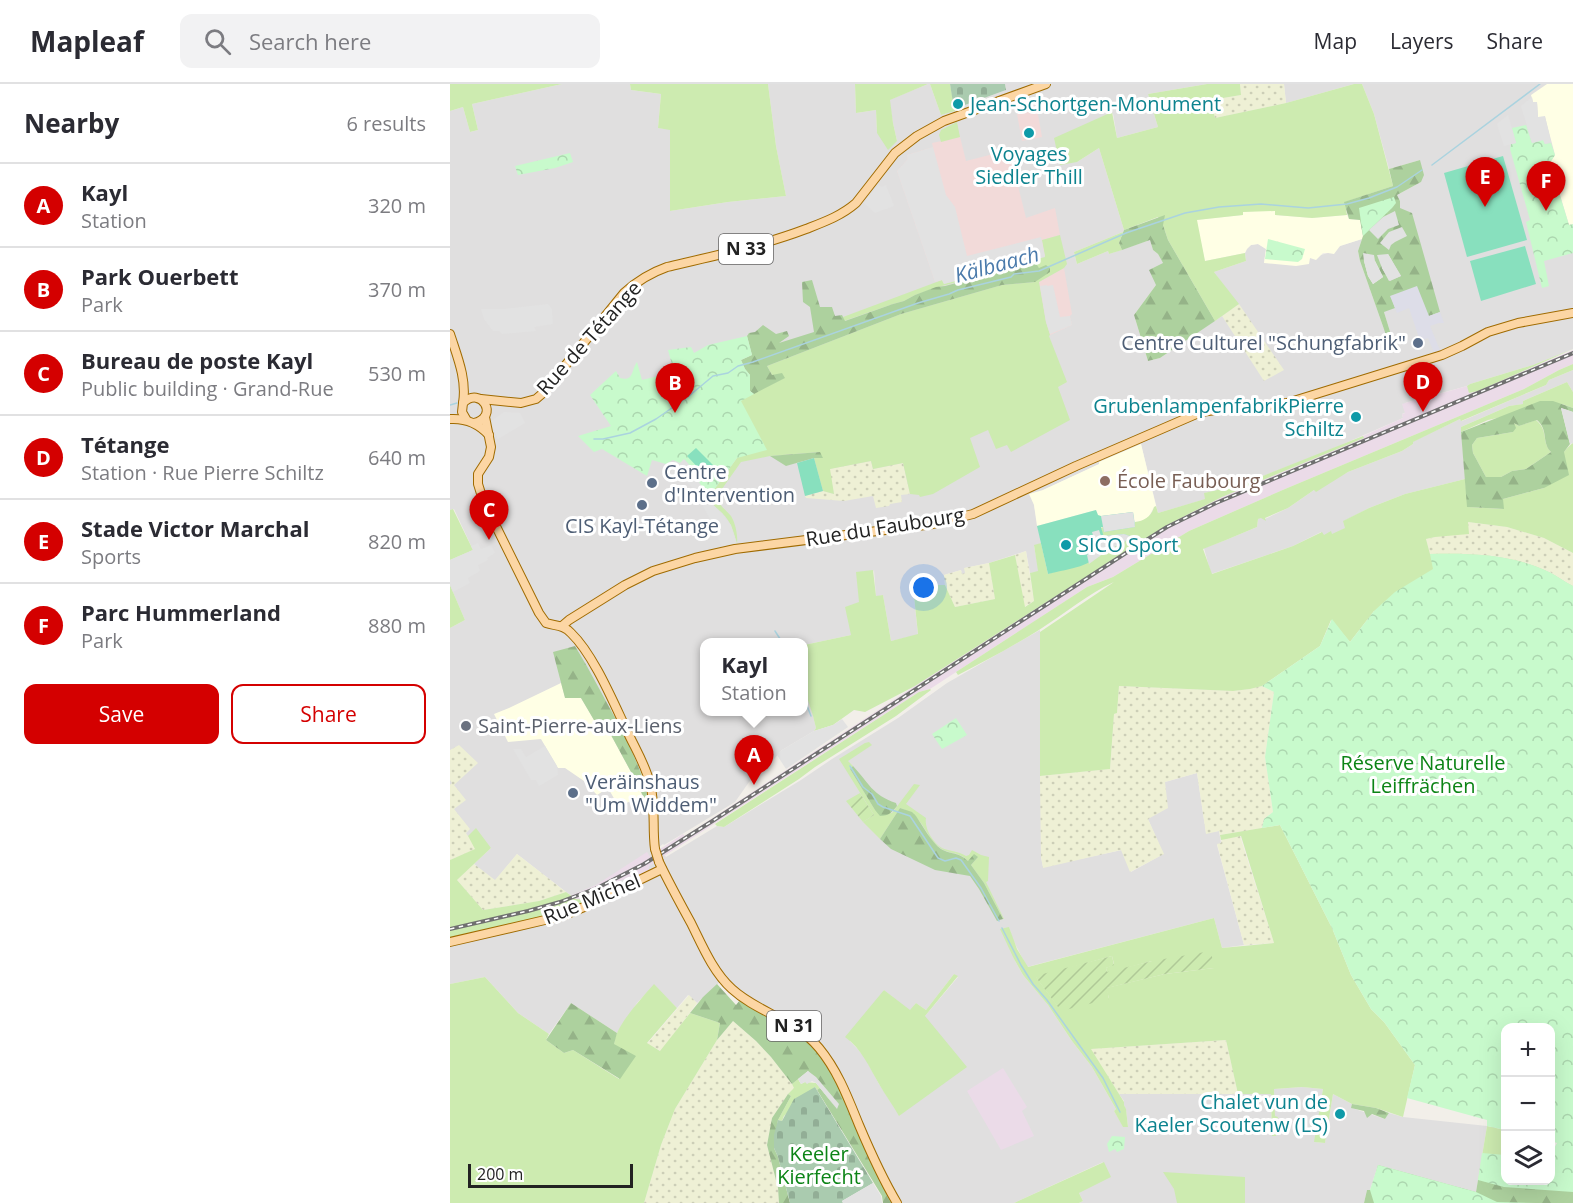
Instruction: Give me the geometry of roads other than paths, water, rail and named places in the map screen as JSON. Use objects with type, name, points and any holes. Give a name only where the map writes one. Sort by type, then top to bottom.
[{"type":"main road","name":"Rue de Tétange","points":[[505,400],[521,403],[543,393],[616,302],[637,282],[652,273],[667,267],[774,241],[838,216],[867,191],[895,153],[917,136],[944,121],[1046,84]]},
{"type":"main road","name":"Rue du Faubourg","points":[[562,626],[625,585],[663,567],[735,549],[956,519],[989,507],[1076,466],[1207,411],[1272,406],[1299,400],[1441,355],[1488,332],[1573,314]]},
{"type":"main road","points":[[450,334],[469,388],[487,406],[491,451],[478,474],[478,484],[483,500],[539,613],[546,622],[562,626]]},
{"type":"main road","points":[[463,376],[463,416],[466,419]]},
{"type":"main road","points":[[450,418],[471,397],[478,398]]},
{"type":"main road","name":"N 33","points":[[478,398],[505,400]]},
{"type":"main road","name":"N 33","points":[[486,414],[505,400]]},
{"type":"main road","points":[[474,423],[482,420],[486,414]]},
{"type":"main road","points":[[450,418],[466,419],[490,436]]},
{"type":"main road","name":"N 31","points":[[562,626],[577,639],[596,669],[647,774],[653,796],[655,849],[662,868],[711,961],[723,979],[741,997],[803,1032],[828,1060],[846,1092],[874,1159],[897,1203]]},
{"type":"main road","name":"Rue Michel","points":[[450,942],[562,916],[662,868]]},
{"type":"waterway","name":"Kälbaach","points":[[1432,165],[1540,84]]},
{"type":"waterway","name":"Kälbaach","points":[[594,439],[630,433],[656,419],[713,376],[728,373],[738,366],[958,290],[1011,277],[1014,274],[1039,271],[1126,233],[1185,213],[1219,207],[1261,204],[1308,208],[1347,204],[1397,187],[1422,170]]},
{"type":"waterway","name":"Kälbaach","points":[[450,405],[457,403]]},
{"type":"waterway","points":[[775,631],[779,638]]},
{"type":"waterway","points":[[808,708],[811,716]]},
{"type":"waterway","points":[[850,766],[863,787],[872,794],[878,804],[910,816],[938,858],[945,861],[956,858],[961,860],[981,888],[999,921]]},
{"type":"waterway","points":[[1002,928],[1033,984],[1103,1078],[1120,1112]]},
{"type":"railway","points":[[450,929],[560,902],[597,888],[644,864],[1167,527],[1216,503],[1573,353]]},
{"type":"place","name":"Jean-Schortgen-Monument","points":[[958,104]]},
{"type":"place","name":"Voyages Siedler Thill","points":[[1029,133]]},
{"type":"place","name":"Stade Victor Marchal","points":[[1485,207]]},
{"type":"place","name":"Parc Hummerland","points":[[1546,211]]},
{"type":"place","name":"Centre Culturel \"Schungfabrik\"","points":[[1418,343]]},
{"type":"place","name":"Tétange","points":[[1423,412]]},
{"type":"place","name":"Park Ouerbett","points":[[675,413]]},
{"type":"place","name":"GrubenlampenfabrikPierre Schiltz","points":[[1356,417]]},
{"type":"place","name":"École Faubourg","points":[[1105,481]]},
{"type":"place","name":"Centre d'Intervention","points":[[652,483]]},
{"type":"place","name":"CIS Kayl-Tétange","points":[[642,505]]},
{"type":"place","name":"Bureau de poste Kayl","points":[[489,540]]},
{"type":"place","name":"SICO Sport","points":[[1066,545]]},
{"type":"place","name":"Saint-Pierre-aux-Liens","points":[[466,726]]},
{"type":"place","name":"Kayl","points":[[754,785]]},
{"type":"place","name":"Veräinshaus \"Um Widdem\"","points":[[573,793]]},
{"type":"place","name":"Chalet vun de Kaeler Scoutenw (LS)","points":[[1340,1114]]},
{"type":"park label","name":"Réserve Naturelle Leiffrächen","points":[[1423,774]]},
{"type":"park label","name":"Keeler Kierfecht","points":[[819,1166]]}]
